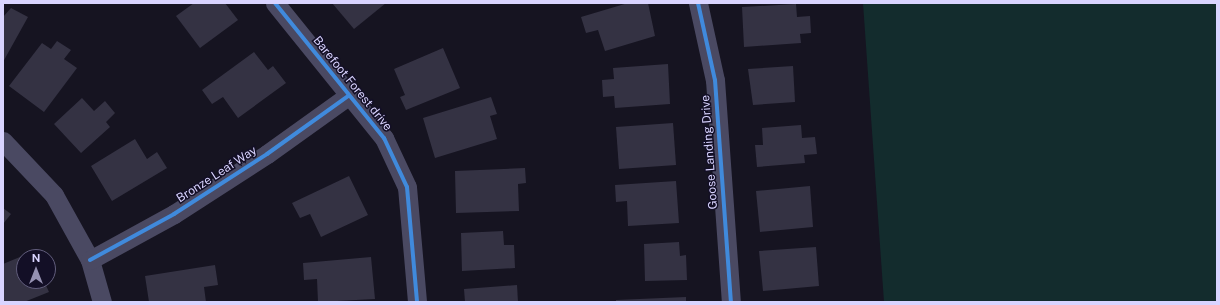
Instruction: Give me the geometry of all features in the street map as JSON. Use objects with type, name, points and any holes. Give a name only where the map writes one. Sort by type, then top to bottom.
[{"type":"street","name":"Barefoot Forest drive","points":[[275,3],[348,96],[384,138],[407,187],[416,302]]},
{"type":"street","name":"Goose Landing Drive","points":[[698,3],[715,80],[731,302]]},
{"type":"street","name":"Bronze Leaf Way","points":[[90,260],[174,214],[348,96]]},
{"type":"street","points":[[3,141],[54,195],[90,260],[102,302]]},
{"type":"green space","points":[[863,3],[1217,3],[1217,302],[884,302]]},
{"type":"building","points":[[194,3],[225,3],[238,20],[200,48],[176,16]]},
{"type":"building","points":[[332,3],[386,3],[354,29]]},
{"type":"building","points":[[628,3],[648,3],[655,36],[605,51],[598,30],[586,33],[581,17]]},
{"type":"building","points":[[796,4],[797,17],[810,16],[811,33],[800,34],[801,43],[744,47],[742,7]]},
{"type":"building","points":[[11,8],[28,17],[3,62],[3,17]]},
{"type":"building","points":[[57,41],[71,50],[64,59],[77,68],[44,112],[9,86],[42,43],[51,49]]},
{"type":"building","points":[[443,48],[460,88],[406,110],[400,97],[405,95],[394,69]]},
{"type":"building","points":[[254,52],[268,70],[273,66],[286,83],[238,118],[223,97],[212,104],[202,90]]},
{"type":"building","points":[[668,64],[670,104],[615,108],[614,96],[603,97],[602,80],[614,79],[613,68]]},
{"type":"building","points":[[793,66],[795,102],[753,105],[748,69]]},
{"type":"building","points":[[491,97],[497,114],[490,116],[497,139],[435,158],[423,118]]},
{"type":"building","points":[[82,98],[94,111],[105,101],[115,113],[106,122],[110,127],[81,153],[54,124]]},
{"type":"building","points":[[673,123],[676,165],[619,169],[616,127]]},
{"type":"building","points":[[801,125],[802,138],[815,137],[817,154],[804,155],[805,163],[757,167],[755,145],[763,145],[762,128]]},
{"type":"building","points":[[135,139],[147,159],[157,152],[167,168],[112,201],[91,166]]},
{"type":"building","points":[[525,168],[526,183],[518,184],[519,211],[456,213],[455,171]]},
{"type":"building","points":[[349,176],[368,215],[321,237],[310,214],[300,218],[292,203]]},
{"type":"building","points":[[676,181],[679,223],[628,226],[627,201],[616,202],[615,185]]},
{"type":"building","points":[[810,186],[813,227],[760,232],[756,191]]},
{"type":"building","points":[[3,208],[11,214],[3,224]]},
{"type":"building","points":[[503,231],[504,245],[514,245],[515,268],[462,271],[461,233]]},
{"type":"building","points":[[679,242],[680,256],[686,255],[687,280],[645,281],[644,244]]},
{"type":"building","points":[[816,247],[819,286],[763,291],[759,251]]},
{"type":"building","points":[[371,257],[375,299],[318,302],[317,279],[304,280],[303,263]]},
{"type":"building","points":[[16,259],[16,289],[48,289],[49,292],[24,302],[3,302],[3,264]]},
{"type":"building","points":[[215,265],[218,285],[204,287],[206,302],[149,302],[145,276]]},
{"type":"building","points":[[517,285],[518,302],[465,302],[464,289]]},
{"type":"building","points":[[686,297],[686,302],[616,302],[616,300]]},
{"type":"cycle path","points":[[275,3],[384,138],[407,187],[417,302]]},
{"type":"cycle path","points":[[698,3],[715,80],[731,302]]},
{"type":"cycle path","points":[[90,260],[174,214],[267,154],[348,96]]}]
